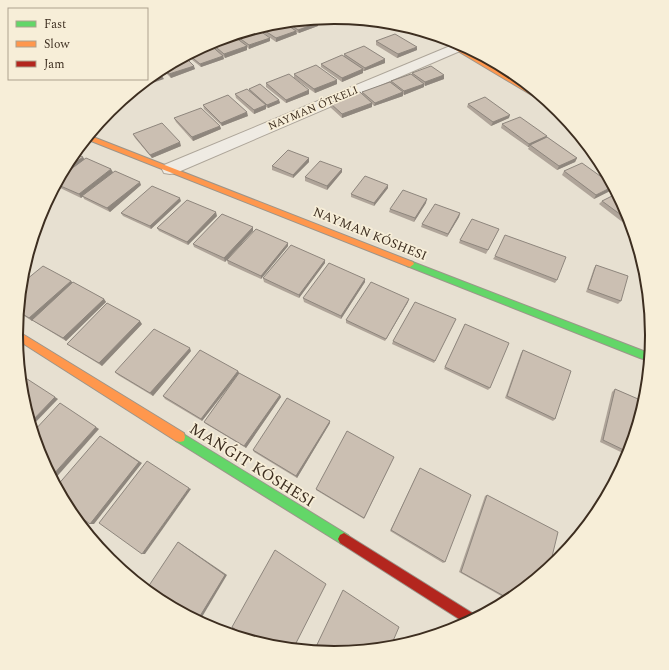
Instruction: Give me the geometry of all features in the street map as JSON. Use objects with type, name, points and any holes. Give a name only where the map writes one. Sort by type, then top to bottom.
[{"type":"street","points":[[452,46],[527,90]]},
{"type":"street","name":"NAYMAN ÓTKELI","points":[[170,169],[455,48]]},
{"type":"street","name":"NAYMAN KÓSHESI","points":[[93,138],[643,355]]},
{"type":"street","points":[[23,338],[467,616]]},
{"type":"building","points":[[315,24],[298,30],[293,26]]},
{"type":"building","points":[[290,27],[296,31],[276,38],[265,31]]},
{"type":"building","points":[[262,32],[270,38],[249,45],[240,38]]},
{"type":"building","points":[[395,34],[417,47],[398,54],[376,41]]},
{"type":"building","points":[[237,39],[247,46],[224,54],[216,47]]},
{"type":"building","points":[[364,46],[385,59],[365,68],[344,54]]},
{"type":"building","points":[[213,48],[223,56],[200,64],[193,58]]},
{"type":"building","points":[[342,55],[363,69],[342,78],[321,64]]},
{"type":"building","points":[[188,60],[194,66],[169,74],[167,72]]},
{"type":"building","points":[[316,65],[337,80],[314,89],[294,74]]},
{"type":"building","points":[[431,66],[444,75],[425,82],[412,73]]},
{"type":"building","points":[[289,74],[309,90],[286,100],[266,83]]},
{"type":"building","points":[[411,74],[424,84],[404,91],[391,81]]},
{"type":"building","points":[[390,82],[403,92],[375,103],[362,92]]},
{"type":"building","points":[[260,84],[279,100],[267,105],[249,89]]},
{"type":"building","points":[[247,89],[266,105],[254,110],[235,94]]},
{"type":"building","points":[[360,92],[372,103],[342,114],[330,103]]},
{"type":"building","points":[[228,95],[247,112],[221,123],[203,105]]},
{"type":"building","points":[[485,97],[510,115],[493,122],[468,104]]},
{"type":"building","points":[[201,108],[220,126],[192,137],[174,118]]},
{"type":"building","points":[[520,117],[547,136],[529,144],[502,124]]},
{"type":"building","points":[[162,123],[180,142],[150,155],[133,134]]},
{"type":"building","points":[[547,137],[577,158],[559,166],[530,145]]},
{"type":"building","points":[[288,150],[309,158],[293,175],[272,166]]},
{"type":"building","points":[[80,155],[83,157],[74,163]]},
{"type":"building","points":[[86,158],[111,169],[79,194],[61,186],[71,169]]},
{"type":"building","points":[[320,161],[342,169],[327,186],[305,177]]},
{"type":"building","points":[[582,163],[604,179],[609,188],[596,195],[564,171]]},
{"type":"building","points":[[115,171],[140,182],[107,208],[82,196]]},
{"type":"building","points":[[365,176],[388,185],[374,203],[351,194]]},
{"type":"building","points":[[152,186],[180,198],[150,226],[121,213]]},
{"type":"building","points":[[403,190],[427,199],[415,218],[390,209]]},
{"type":"building","points":[[613,195],[622,216],[602,201]]},
{"type":"building","points":[[187,200],[216,212],[187,242],[157,228]]},
{"type":"building","points":[[435,204],[460,213],[448,234],[422,224]]},
{"type":"building","points":[[222,214],[253,227],[224,258],[193,244]]},
{"type":"building","points":[[472,219],[499,229],[488,250],[460,240]]},
{"type":"building","points":[[256,229],[288,243],[261,276],[227,260]]},
{"type":"building","points":[[505,235],[566,257],[557,280],[495,256]]},
{"type":"building","points":[[291,245],[325,260],[299,295],[263,278]]},
{"type":"building","points":[[329,263],[365,279],[341,316],[303,298]]},
{"type":"building","points":[[596,265],[628,276],[621,301],[588,289]]},
{"type":"building","points":[[43,266],[71,281],[29,318],[24,315],[28,278]]},
{"type":"building","points":[[73,282],[104,299],[63,338],[32,320]]},
{"type":"building","points":[[371,282],[409,299],[386,339],[346,320]]},
{"type":"building","points":[[415,302],[456,319],[435,361],[393,341]]},
{"type":"building","points":[[107,303],[140,321],[99,363],[67,344]]},
{"type":"building","points":[[465,324],[509,343],[490,388],[445,367]]},
{"type":"building","points":[[154,329],[190,348],[150,393],[115,372]]},
{"type":"building","points":[[200,350],[238,371],[201,419],[163,396]]},
{"type":"building","points":[[523,350],[571,371],[555,419],[507,396]]},
{"type":"building","points":[[239,373],[280,395],[244,446],[204,422]]},
{"type":"building","points":[[26,378],[55,397],[35,418]]},
{"type":"building","points":[[615,389],[639,399],[624,450],[603,440]]},
{"type":"building","points":[[287,398],[330,421],[296,476],[253,450]]},
{"type":"building","points":[[60,403],[96,427],[55,473],[38,427]]},
{"type":"building","points":[[347,431],[394,457],[364,518],[316,489]]},
{"type":"building","points":[[100,436],[139,462],[90,524],[82,518],[60,482]]},
{"type":"building","points":[[147,461],[189,488],[142,554],[99,523]]},
{"type":"building","points":[[420,468],[471,495],[445,562],[391,530]]},
{"type":"building","points":[[487,495],[558,532],[552,558],[524,582],[504,596],[461,572]]},
{"type":"building","points":[[178,542],[225,575],[200,616],[179,605],[149,585]]},
{"type":"building","points":[[275,550],[326,584],[295,644],[254,636],[238,631],[232,627]]},
{"type":"building","points":[[343,590],[399,627],[393,641],[355,646],[316,646]]},
{"type":"traffic: fast","points":[[410,264],[643,355]]},
{"type":"traffic: fast","points":[[180,437],[344,539]]},
{"type":"traffic: slow","points":[[456,48],[526,90]]},
{"type":"traffic: slow","points":[[92,139],[410,264]]},
{"type":"traffic: slow","points":[[23,339],[180,437]]},
{"type":"traffic: jam","points":[[344,539],[467,616]]}]
